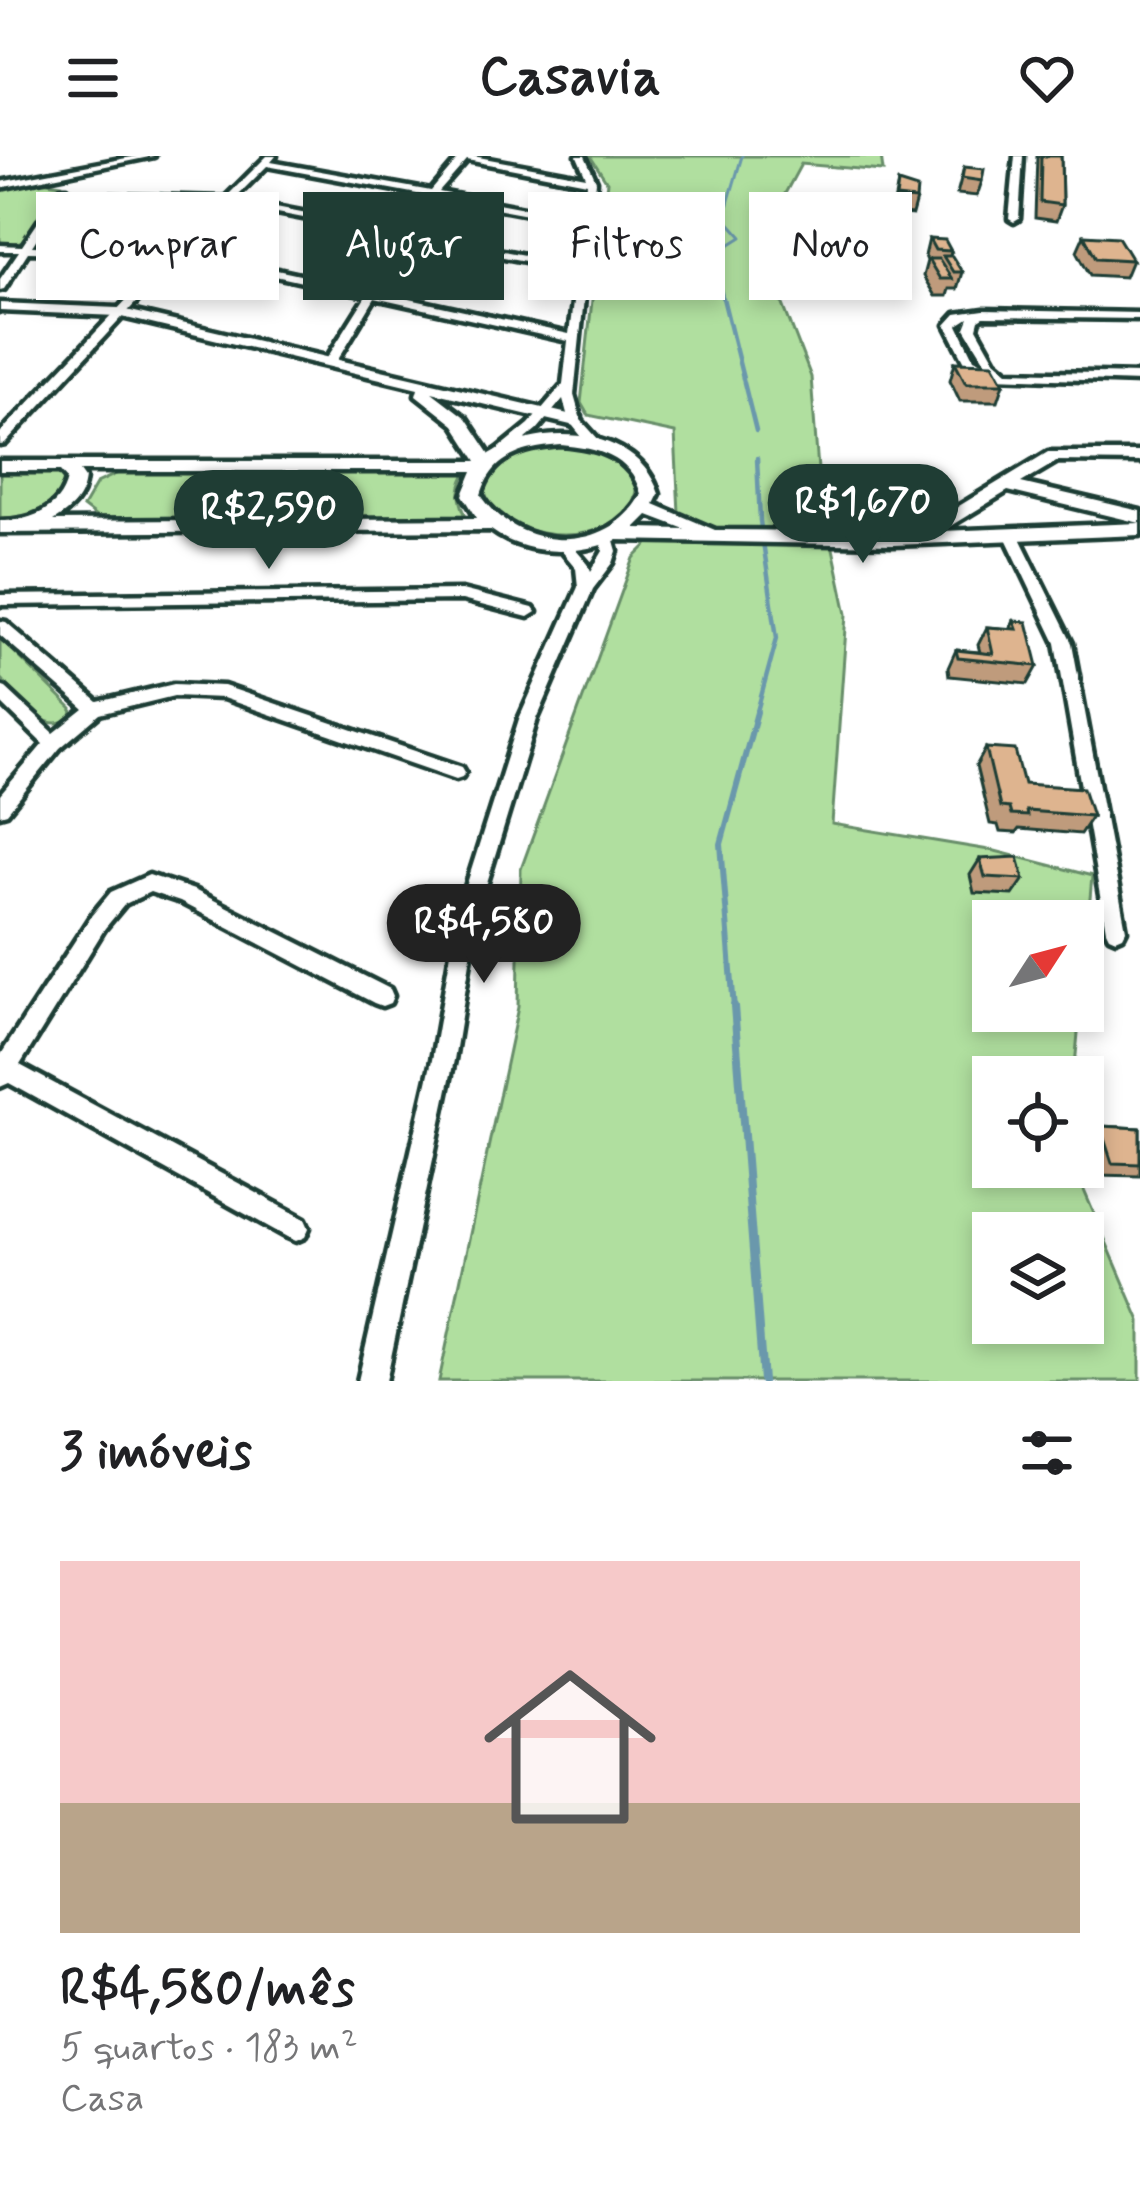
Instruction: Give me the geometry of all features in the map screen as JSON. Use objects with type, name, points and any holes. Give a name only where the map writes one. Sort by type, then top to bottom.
[{"type":"street","points":[[0,185],[150,156]]},
{"type":"street","points":[[435,192],[462,156],[592,181]]},
{"type":"street","points":[[581,156],[592,181],[590,192]]},
{"type":"street","points":[[1014,220],[1019,156]]},
{"type":"street","points":[[238,192],[269,160],[424,192]]},
{"type":"street","points":[[62,192],[76,170]]},
{"type":"street","points":[[0,287],[36,234]]},
{"type":"street","points":[[0,248],[36,247]]},
{"type":"street","points":[[0,441],[131,300]]},
{"type":"street","points":[[330,363],[366,300]]},
{"type":"street","points":[[393,300],[572,338]]},
{"type":"street","points":[[576,300],[569,408],[595,444]]},
{"type":"street","points":[[0,307],[118,312],[575,421]]},
{"type":"street","points":[[1140,316],[984,313],[970,324],[991,362],[1006,371],[1031,376],[1140,377]]},
{"type":"street","points":[[491,524],[472,495],[490,461],[545,415],[570,382]]},
{"type":"street","points":[[410,384],[460,422],[490,461]]},
{"type":"street","points":[[0,466],[490,461],[544,441],[595,444],[626,456],[640,469],[650,494],[646,507],[610,535]]},
{"type":"street","points":[[917,538],[1054,456],[1139,457]]},
{"type":"street","points":[[26,526],[55,512],[73,495],[76,478],[64,465]]},
{"type":"street","points":[[91,524],[77,506],[78,495],[97,473],[113,465]]},
{"type":"street","points":[[1001,491],[1140,517]]},
{"type":"street","points":[[1001,491],[990,513],[1011,534],[1064,643],[1116,930]]},
{"type":"street","points":[[646,507],[735,538]]},
{"type":"street","points":[[0,526],[491,524],[536,542],[563,544],[610,535],[917,538],[1140,529]]},
{"type":"street","points":[[372,1381],[442,1060],[467,912],[528,719],[586,587],[606,563],[610,535]]},
{"type":"street","points":[[563,544],[583,567],[586,587]]},
{"type":"street","points":[[0,600],[462,595],[528,612]]},
{"type":"street","points":[[0,626],[94,709]]},
{"type":"street","points":[[0,808],[54,743],[94,709],[174,690],[224,692],[456,772]]},
{"type":"street","points":[[0,692],[54,743]]},
{"type":"street","points":[[296,1228],[2,1072],[98,922],[131,889],[148,883],[164,885],[382,996]]},
{"type":"green space","points":[[590,156],[881,156],[883,171],[801,164],[786,192],[749,192],[749,300],[781,300],[811,377],[819,483],[847,614],[832,824],[995,851],[1092,876],[1090,900],[972,900],[972,1032],[1078,1032],[1076,1056],[972,1056],[972,1188],[1083,1188],[1093,1212],[972,1212],[972,1344],[1104,1344],[1104,1237],[1140,1321],[1140,1381],[439,1381],[518,1007],[521,869],[634,558],[679,513],[675,433],[588,415],[581,403],[592,300],[725,300],[725,192],[605,192],[607,182]]},
{"type":"green space","points":[[40,181],[61,184],[56,192],[36,192],[36,223],[24,241],[0,247],[0,188]]},
{"type":"green space","points":[[546,445],[591,450],[621,462],[636,483],[627,511],[609,525],[576,534],[544,533],[517,525],[496,511],[486,494],[488,475],[508,458]]},
{"type":"green space","points":[[469,468],[460,492],[466,516],[100,520],[83,507],[97,483],[125,470]]},
{"type":"green space","points":[[0,469],[62,470],[70,481],[42,511],[0,518]]},
{"type":"green space","points":[[0,638],[72,709],[71,718],[51,722],[23,704],[0,678]]},
{"type":"building","points":[[1041,156],[1061,156],[1062,205],[1040,202]]},
{"type":"building","points":[[964,167],[984,169],[982,181],[962,178]]},
{"type":"building","points":[[898,183],[917,189],[916,200],[912,192],[897,192]]},
{"type":"building","points":[[1084,235],[1118,237],[1132,260],[1096,258]]},
{"type":"building","points":[[929,239],[945,240],[951,251],[935,250]]},
{"type":"building","points":[[943,256],[952,256],[962,272],[953,272]]},
{"type":"building","points":[[928,259],[939,259],[952,279],[940,279]]},
{"type":"building","points":[[955,362],[993,363],[1004,383],[966,383]]},
{"type":"building","points":[[1014,621],[1027,622],[1038,666],[958,658],[956,650],[993,654],[987,627],[1017,629]]},
{"type":"building","points":[[986,748],[1015,750],[1024,784],[1083,788],[1092,816],[1026,811],[1027,816],[1011,815],[1009,808],[1000,807]]},
{"type":"building","points":[[1018,857],[1024,879],[985,877],[980,859]]},
{"type":"building","points":[[1104,1126],[1140,1128],[1140,1164],[1112,1163]]},
{"type":"waterway","points":[[725,214],[742,156]]},
{"type":"waterway","points":[[725,218],[742,237],[725,248]]},
{"type":"waterway","points":[[723,300],[756,431]]},
{"type":"waterway","points":[[756,715],[777,638],[760,521],[757,458]]},
{"type":"waterway","points":[[734,1009],[721,844],[757,712]]},
{"type":"waterway","points":[[734,1006],[763,1381]]}]
